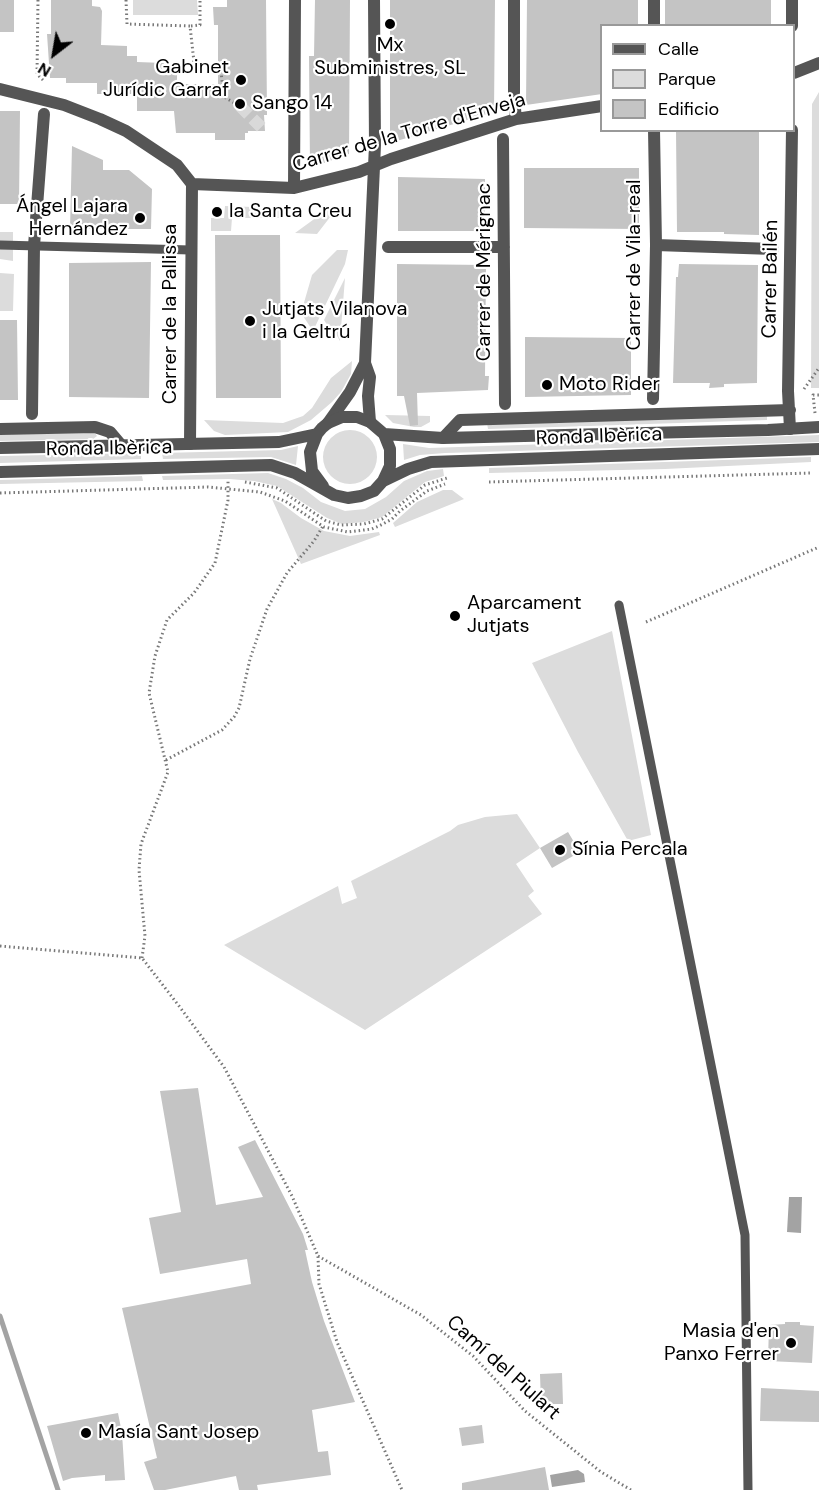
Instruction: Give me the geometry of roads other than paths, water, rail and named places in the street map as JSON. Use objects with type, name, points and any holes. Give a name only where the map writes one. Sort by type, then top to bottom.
[{"type":"street","points":[[294,188],[295,0]]},
{"type":"street","points":[[370,422],[368,396],[370,377],[365,363],[373,168],[374,0]]},
{"type":"street","points":[[514,0],[516,119]]},
{"type":"street","points":[[654,0],[654,24]]},
{"type":"street","points":[[792,0],[792,24]]},
{"type":"street","points":[[795,73],[819,63]]},
{"type":"street","points":[[0,89],[64,105],[126,131],[177,165],[192,184]]},
{"type":"street","name":"Carrer de la Torre d'Enveja","points":[[192,184],[294,188],[373,168],[392,159],[516,119],[600,105]]},
{"type":"street","points":[[32,414],[34,246],[44,114]]},
{"type":"street","name":"Carrer de Vila-real","points":[[653,399],[656,245],[654,132]]},
{"type":"street","name":"Carrer Bailén","points":[[790,429],[788,391],[792,132]]},
{"type":"street","name":"Carrer de Mérignac","points":[[503,139],[505,404]]},
{"type":"street","name":"Carrer de la Pallissa","points":[[190,444],[192,184]]},
{"type":"street","points":[[656,245],[773,249]]},
{"type":"street","points":[[388,247],[504,247]]},
{"type":"street","points":[[323,487],[312,471],[310,452],[317,434],[328,423],[350,392],[365,363]]},
{"type":"street","name":"Ronda Ibèrica","points":[[442,438],[460,420],[790,411]]},
{"type":"street","points":[[328,423],[342,417],[357,417],[370,422],[384,434],[390,449],[390,466],[383,481]]},
{"type":"street","name":"Ronda Ibèrica","points":[[0,429],[95,427],[110,432],[121,445]]},
{"type":"street","name":"Ronda Ibèrica","points":[[384,434],[442,438],[819,427]]},
{"type":"street","name":"Ronda Ibèrica","points":[[0,448],[279,442],[317,434]]},
{"type":"street","name":"Ronda Ibèrica","points":[[0,472],[271,465],[295,473],[334,495],[348,498],[374,491],[383,481],[408,469],[431,462],[819,448]]},
{"type":"lane","points":[[0,245],[190,249]]},
{"type":"lane","points":[[620,605],[745,1235],[748,1490]]},
{"type":"waterway","points":[[0,1316],[58,1490]]},
{"type":"tunnel","points":[[240,106],[265,131]]},
{"type":"place","name":"Mx Subministres, SL","points":[[390,24]]},
{"type":"place","name":"Gabinet Jurídic Garraf","points":[[241,80]]},
{"type":"place","name":"Sango 14","points":[[240,104]]},
{"type":"place","name":"la Santa Creu","points":[[217,212]]},
{"type":"place","name":"Ángel Lajara Hernández","points":[[140,218]]},
{"type":"place","name":"Jutjats Vilanova i la Geltrú","points":[[250,321]]},
{"type":"place","name":"Moto Rider","points":[[547,385]]},
{"type":"place","name":"Aparcament Jutjats","points":[[455,616]]},
{"type":"place","name":"Sínia Percala","points":[[560,850]]},
{"type":"place","name":"Masia d'en Panxo Ferrer","points":[[791,1343]]},
{"type":"place","name":"Masía Sant Josep","points":[[86,1433]]}]
